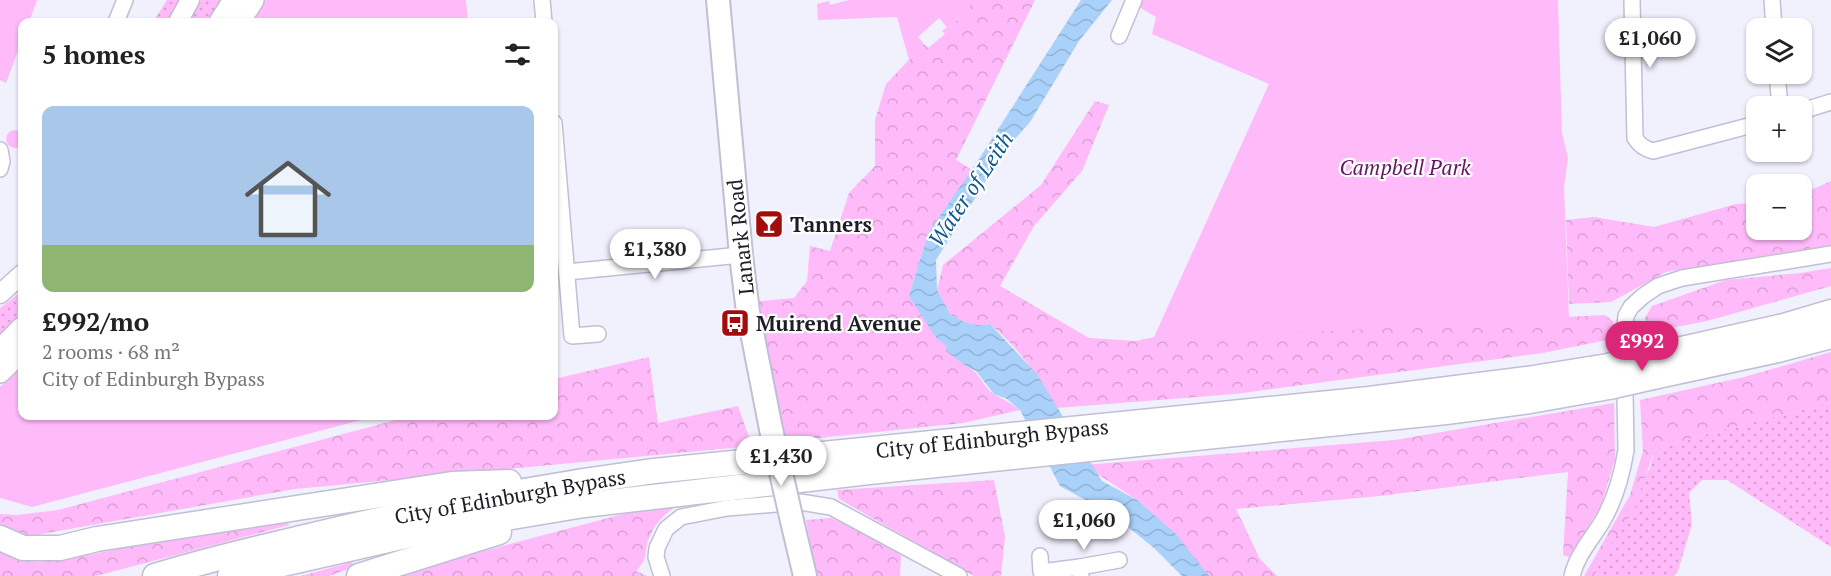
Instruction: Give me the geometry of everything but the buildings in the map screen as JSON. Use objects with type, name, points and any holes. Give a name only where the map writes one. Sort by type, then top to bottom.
[{"type":"highway","name":"City of Edinburgh Bypass","points":[[1652,367],[1831,312]]},
{"type":"highway","name":"City of Edinburgh Bypass","points":[[230,576],[432,530],[866,462],[1204,427],[1446,412],[1530,401],[1609,376],[1652,367],[1778,350],[1831,336]]},
{"type":"highway","name":"City of Edinburgh Bypass","points":[[155,576],[199,562],[394,516],[580,480],[654,471],[866,462]]},
{"type":"highway","points":[[0,538],[23,548],[60,549],[97,539],[452,484],[580,480]]},
{"type":"highway","points":[[359,576],[584,505]]},
{"type":"main road","points":[[223,18],[234,0]]},
{"type":"main road","points":[[242,18],[253,0]]},
{"type":"main road","name":"Lanark Road","points":[[718,0],[748,312],[771,429],[805,576]]},
{"type":"main road","points":[[0,350],[18,332]]},
{"type":"main road","points":[[0,372],[18,354]]},
{"type":"street","points":[[118,18],[125,0],[136,0]]},
{"type":"street","points":[[180,18],[190,0]]},
{"type":"street","points":[[542,0],[544,18]]},
{"type":"street","points":[[1119,36],[1134,0]]},
{"type":"street","points":[[1632,0],[1635,138],[1645,149],[1653,151],[1746,127]]},
{"type":"street","points":[[1772,0],[1773,18]]},
{"type":"street","points":[[1812,108],[1831,102]]},
{"type":"street","points":[[0,150],[2,161],[0,169]]},
{"type":"street","points":[[558,169],[572,336],[598,334]]},
{"type":"street","points":[[1572,576],[1577,559],[1607,512],[1623,468],[1626,450],[1624,337],[1626,316],[1631,307],[1658,286],[1683,278],[1831,254]]},
{"type":"street","points":[[567,272],[741,255]]},
{"type":"street","points":[[0,294],[18,278]]},
{"type":"street","points":[[662,576],[656,557],[657,548],[666,529],[681,517],[727,508],[800,502],[831,507],[958,576]]},
{"type":"street","points":[[1040,556],[1041,572],[1080,571],[1119,560]]},
{"type":"green space","points":[[0,0],[37,0],[30,18],[18,18],[18,51],[6,83],[0,80]]},
{"type":"green space","points":[[167,0],[181,0],[171,18],[156,18]]},
{"type":"green space","points":[[201,0],[221,0],[210,18],[191,18]]},
{"type":"green space","points":[[261,0],[466,0],[468,18],[249,18]]},
{"type":"green space","points":[[849,0],[974,0],[945,34],[942,31],[947,27],[939,18],[918,37],[924,44],[909,60],[897,17],[818,20],[817,4],[829,1],[830,5]]},
{"type":"green space","points":[[974,0],[1035,0],[956,160],[972,170],[928,233],[909,296],[966,366],[975,372],[990,391],[1020,410],[963,423],[781,442],[752,302],[794,298],[807,281],[810,246],[830,251],[849,193],[875,166],[875,120],[886,84],[924,44],[928,48],[945,34]]},
{"type":"green space","name":"Campbell Park","points":[[1142,0],[1558,0],[1562,133],[1568,158],[1564,187],[1569,319],[1250,335],[1154,337],[1269,84],[1152,34],[1156,17],[1139,7]]},
{"type":"green space","points":[[1095,101],[1109,105],[1082,171],[1034,226],[1000,286],[1089,338],[1136,341],[1154,337],[1605,315],[1613,321],[1612,339],[1543,353],[1235,394],[1057,408],[1043,385],[1010,342],[990,324],[971,324],[952,317],[937,290],[943,265],[1041,185]]},
{"type":"green space","points":[[11,130],[18,130],[18,148],[11,148],[6,143],[6,135]]},
{"type":"green space","points":[[1831,181],[1831,245],[1666,272],[1611,302],[1569,304],[1566,220],[1594,217],[1654,227],[1736,204],[1746,204],[1746,240],[1812,240],[1812,190]]},
{"type":"green space","points":[[1831,268],[1831,286],[1707,321],[1645,333],[1645,318],[1652,306],[1726,280]]},
{"type":"green space","points":[[18,294],[18,317],[0,335],[0,308]]},
{"type":"green space","points":[[1831,352],[1831,403],[1655,449],[1634,510],[1600,561],[1595,576],[1584,576],[1630,495],[1643,451],[1640,400],[1744,377]]},
{"type":"green space","points":[[649,357],[658,423],[738,406],[752,446],[295,489],[30,536],[0,524],[0,514],[17,515],[58,510],[396,420],[558,420],[558,378]]},
{"type":"green space","points":[[18,368],[18,420],[361,420],[32,507],[0,498],[0,387]]},
{"type":"green space","points":[[1614,403],[1615,459],[1601,506],[1569,557],[1563,555],[1568,472],[1380,496],[1236,509],[1260,559],[1277,576],[1205,576],[1197,563],[1140,502],[1084,465],[1395,440]]},
{"type":"green space","points":[[1831,403],[1831,547],[1727,480],[1702,480],[1689,493],[1692,524],[1678,571],[1674,576],[1595,576],[1600,561],[1650,468],[1655,449]]},
{"type":"green space","points":[[994,480],[1005,537],[1001,576],[974,576],[839,499],[837,490]]},
{"type":"green space","points":[[675,507],[657,523],[652,531],[645,558],[636,571],[647,576],[402,576],[461,557],[627,513]]},
{"type":"green space","points":[[285,515],[289,525],[96,576],[0,576],[0,551],[37,562],[93,554]]},
{"type":"green space","points":[[831,518],[885,543],[901,556],[900,576],[816,576],[806,520]]},
{"type":"green space","points":[[352,562],[354,567],[329,576],[301,576]]},
{"type":"water","name":"Water of Leith","points":[[1081,0],[1112,0],[1079,41],[1030,122],[1006,149],[936,260],[937,290],[952,317],[971,324],[990,324],[1037,374],[1102,481],[1137,500],[1176,534],[1209,576],[1182,576],[1154,548],[1113,515],[1060,486],[1020,410],[1007,399],[994,394],[976,371],[946,351],[947,346],[937,339],[909,296],[928,233],[977,162]]},
{"type":"place","name":"Tanners","points":[[769,224]]},
{"type":"place","name":"Muirend Avenue","points":[[735,323]]}]
